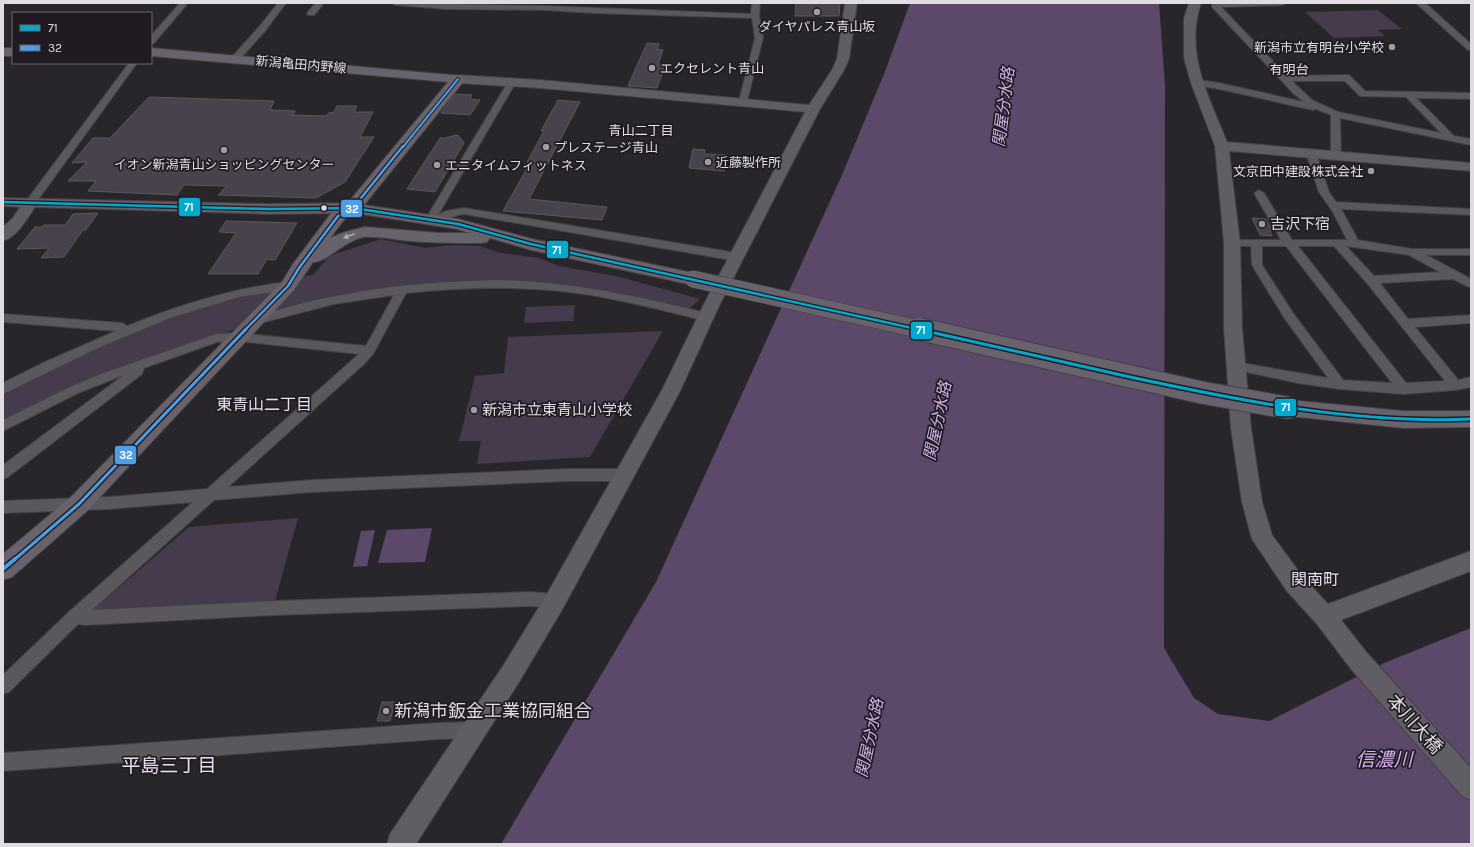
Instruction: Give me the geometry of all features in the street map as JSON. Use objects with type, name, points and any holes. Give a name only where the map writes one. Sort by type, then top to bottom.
[{"type":"main road","name":"新潟亀田内野線","points":[[152,52],[236,58],[455,78]]},
{"type":"main road","points":[[3,569],[79,504],[288,286],[299,268],[343,211],[455,78]]},
{"type":"main road","points":[[343,211],[458,224],[530,244],[1204,393],[1290,408],[1388,420],[1444,421],[1471,419]]},
{"type":"main road","points":[[343,211],[485,238],[530,244]]},
{"type":"main road","points":[[299,268],[328,247],[354,234],[380,232],[440,238],[485,238]]},
{"type":"street","points":[[152,40],[184,3]]},
{"type":"street","points":[[236,58],[262,29],[282,3]]},
{"type":"street","points":[[311,13],[320,3]]},
{"type":"street","points":[[396,3],[446,7],[498,5],[755,16]]},
{"type":"street","points":[[743,101],[758,38],[755,16],[756,3]]},
{"type":"street","points":[[400,844],[511,674],[555,601],[671,391],[736,257],[813,109],[838,70],[843,59],[851,3]]},
{"type":"street","name":"本川大橋","points":[[1195,3],[1190,18],[1190,58],[1197,83],[1222,146],[1232,243],[1233,328],[1241,428],[1252,502],[1263,539],[1294,583],[1324,616],[1359,661],[1471,787]]},
{"type":"street","points":[[1282,3],[1214,5],[1301,96],[1309,102],[1335,114],[1471,142]]},
{"type":"street","points":[[1420,3],[1471,48]]},
{"type":"street","points":[[3,236],[18,221],[132,64]]},
{"type":"street","points":[[455,78],[743,101],[813,109]]},
{"type":"street","points":[[1285,79],[1347,78],[1363,94],[1471,96]]},
{"type":"street","points":[[433,220],[512,82]]},
{"type":"street","points":[[1197,83],[1219,86],[1322,108]]},
{"type":"street","points":[[1409,95],[1452,138]]},
{"type":"street","points":[[1335,114],[1336,156]]},
{"type":"street","points":[[1222,146],[1471,167]]},
{"type":"street","points":[[1311,153],[1324,192],[1354,242]]},
{"type":"street","points":[[1259,193],[1284,236],[1404,389]]},
{"type":"street","points":[[3,202],[343,211]]},
{"type":"street","points":[[1332,205],[1471,212]]},
{"type":"street","points":[[433,220],[445,214],[464,211],[736,257]]},
{"type":"street","points":[[1232,243],[1354,242],[1412,252],[1471,252]]},
{"type":"street","points":[[1337,243],[1371,280],[1455,385]]},
{"type":"street","points":[[1256,244],[1257,265],[1289,316],[1339,384]]},
{"type":"street","points":[[1412,252],[1471,284]]},
{"type":"street","points":[[1371,280],[1456,275]]},
{"type":"street","points":[[253,321],[325,302],[362,295],[436,286],[475,284],[549,286],[623,297],[706,317]]},
{"type":"street","points":[[3,389],[123,332],[186,309],[247,291],[288,286]]},
{"type":"street","points":[[3,686],[75,616],[369,351],[402,290]]},
{"type":"street","points":[[3,318],[122,327],[123,332]]},
{"type":"street","points":[[1406,323],[1471,319]]},
{"type":"street","points":[[3,426],[74,390],[137,365],[216,338],[238,337],[369,351]]},
{"type":"street","points":[[3,473],[138,371],[137,365]]},
{"type":"street","points":[[1236,366],[1339,384],[1404,389],[1455,385],[1471,382]]},
{"type":"street","points":[[3,506],[79,504],[320,486],[568,475],[625,475]]},
{"type":"street","points":[[1324,616],[1471,561]]},
{"type":"street","points":[[75,616],[86,618],[275,608],[531,599],[555,601]]},
{"type":"street","points":[[3,762],[439,731],[474,730]]},
{"type":"shaded area","points":[[1378,10],[1402,29],[1378,30],[1385,36],[1334,38],[1305,12]]},
{"type":"shaded area","points":[[381,239],[425,248],[452,245],[479,246],[501,253],[539,258],[559,266],[616,276],[700,299],[688,310],[623,296],[476,283],[288,309],[216,336],[3,424],[3,395],[49,369],[100,345],[160,321],[242,294],[314,274],[329,256]]},
{"type":"shaded area","points":[[575,305],[573,321],[524,323],[526,307]]},
{"type":"shaded area","points":[[663,331],[590,457],[477,464],[481,441],[459,441],[475,376],[504,373],[508,337]]},
{"type":"shaded area","points":[[298,518],[275,601],[97,615],[94,609],[189,527]]},
{"type":"water","points":[[910,3],[1159,3],[1165,85],[1164,648],[1194,698],[1218,714],[1269,721],[1384,663],[1471,628],[1471,844],[501,844],[656,582],[842,175],[886,69]]},
{"type":"water","points":[[432,528],[425,562],[378,563],[387,530]]},
{"type":"water","points":[[375,530],[367,566],[353,567],[361,531]]},
{"type":"building","name":"ダイヤパレス青山坂","points":[[796,3],[840,3],[839,16],[795,16]]},
{"type":"building","name":"エクセレント青山","points":[[647,43],[659,44],[657,49],[663,50],[658,64],[666,64],[657,88],[628,86]]},
{"type":"building","points":[[455,94],[472,95],[470,99],[480,100],[470,115],[441,113]]},
{"type":"building","name":"イオン新潟青山ショッピングセンター","points":[[149,97],[274,101],[270,110],[295,111],[293,115],[326,116],[329,113],[334,112],[337,106],[357,106],[354,112],[373,112],[360,137],[374,137],[345,182],[316,198],[218,195],[227,186],[184,185],[177,195],[88,191],[96,181],[68,181],[87,162],[72,163],[93,138],[110,138]]},
{"type":"building","name":"プレステージ青山","points":[[558,100],[580,102],[529,199],[607,207],[602,220],[503,211],[530,163],[527,162],[544,131],[541,131]]},
{"type":"building","name":"エニタイムフィットネス","points":[[456,135],[459,136],[464,143],[435,192],[407,189],[440,138]]},
{"type":"building","name":"近藤製作所","points":[[693,149],[705,150],[704,154],[727,155],[724,171],[689,168]]},
{"type":"building","points":[[98,213],[86,230],[83,230],[64,257],[41,258],[49,248],[17,249],[35,227],[42,227],[44,225],[65,225],[73,214]]},
{"type":"building","name":"吉沢下宿","points":[[1252,218],[1266,219],[1273,231],[1270,231],[1272,236],[1260,235]]},
{"type":"building","points":[[226,221],[297,223],[275,260],[267,259],[258,274],[208,274],[236,233],[219,232]]},
{"type":"building","name":"新潟市鈑金工業協同組合","points":[[382,702],[395,702],[390,721],[377,721]]},
{"type":"transit line","name":"32","points":[[3,569],[79,504],[288,286],[299,268],[338,216],[353,208],[458,79]]},
{"type":"transit line","name":"71","points":[[3,202],[269,209],[353,208],[458,224],[531,244],[1204,393],[1337,415],[1437,421],[1471,419]]},
{"type":"place","name":"ダイヤパレス青山坂","points":[[817,12]]},
{"type":"place","name":"新潟市立有明台小学校","points":[[1392,47]]},
{"type":"place","name":"エクセレント青山","points":[[652,68]]},
{"type":"place","name":"プレステージ青山","points":[[546,147]]},
{"type":"place","name":"イオン新潟青山ショッピングセンター","points":[[224,150]]},
{"type":"place","name":"近藤製作所","points":[[708,162]]},
{"type":"place","name":"エニタイムフィットネス","points":[[437,165]]},
{"type":"place","name":"文京田中建設株式会社","points":[[1371,171]]},
{"type":"place","name":"吉沢下宿","points":[[1262,224]]},
{"type":"place","name":"新潟市立東青山小学校","points":[[474,410]]},
{"type":"place","name":"新潟市鈑金工業協同組合","points":[[386,711]]},
{"type":"district","name":"有明台","points":[[1289,69]]},
{"type":"district","name":"青山二丁目","points":[[641,130]]},
{"type":"district","name":"東青山二丁目","points":[[264,404]]},
{"type":"district","name":"関南町","points":[[1315,579]]},
{"type":"district","name":"平島三丁目","points":[[169,765]]},
{"type":"water label","name":"関屋分水路","points":[[1003,107]]},
{"type":"water label","name":"関屋分水路","points":[[937,421]]},
{"type":"water label","name":"関屋分水路","points":[[869,738]]},
{"type":"water label","name":"信濃川","points":[[1384,759]]}]
